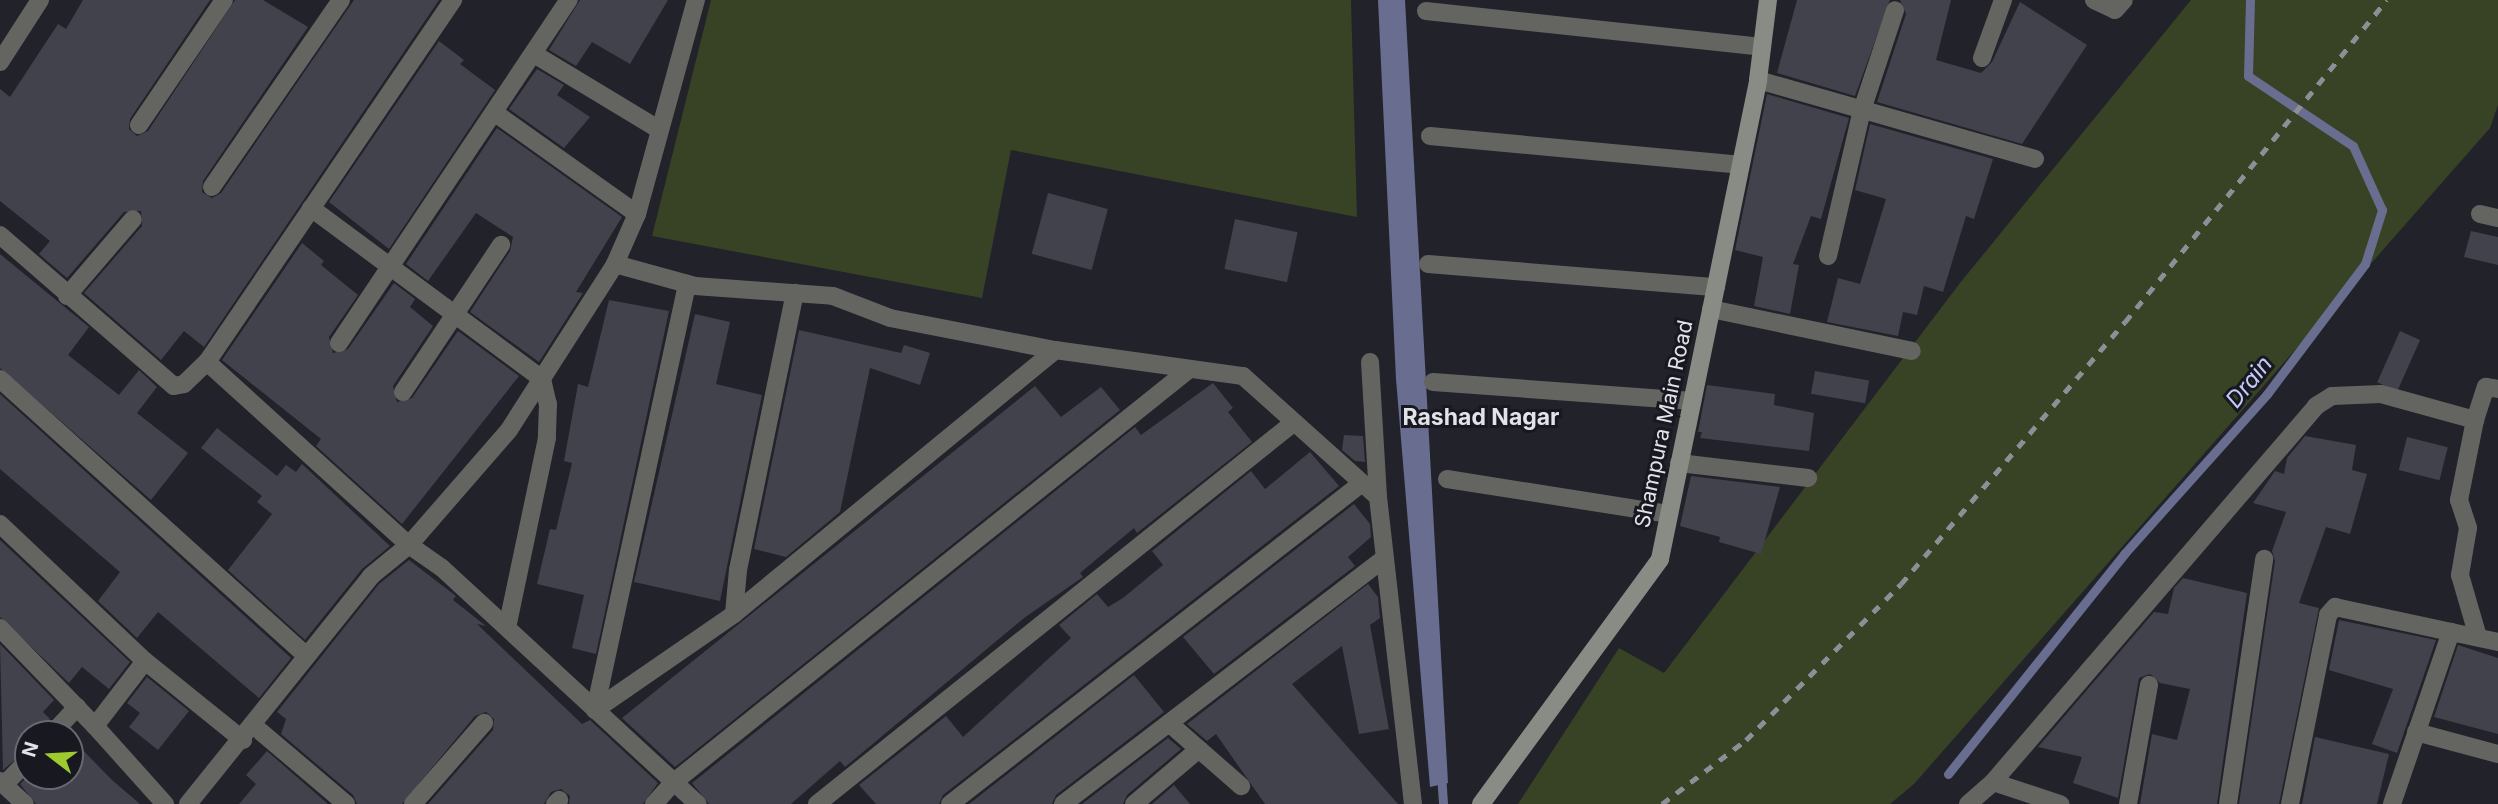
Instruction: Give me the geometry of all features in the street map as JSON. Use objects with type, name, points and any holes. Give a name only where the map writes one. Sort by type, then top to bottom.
[{"type":"street","points":[[0,62],[40,0]]},
{"type":"street","points":[[139,125],[224,0]]},
{"type":"street","points":[[212,187],[341,0]]},
{"type":"street","points":[[0,235],[67,296],[174,386],[184,384],[207,362],[453,0]]},
{"type":"street","points":[[339,344],[569,0]]},
{"type":"street","points":[[188,804],[248,733],[304,655],[371,576],[409,545],[509,430],[615,264],[637,214],[696,0]]},
{"type":"street","name":"Shampura Main Road","points":[[1481,804],[1660,559],[1758,80],[1768,0]]},
{"type":"street","points":[[1982,58],[2003,0]]},
{"type":"street","points":[[2094,0],[2115,10],[2124,0]]},
{"type":"street","points":[[1828,256],[1862,110],[1895,10]]},
{"type":"street","points":[[1426,11],[1762,47]]},
{"type":"street","points":[[534,54],[660,130]]},
{"type":"street","points":[[1758,80],[2035,159]]},
{"type":"street","points":[[495,113],[637,214]]},
{"type":"street","points":[[1430,136],[1740,166]]},
{"type":"street","points":[[312,208],[542,379],[548,404],[547,438],[507,627]]},
{"type":"street","points":[[2480,214],[2498,218]]},
{"type":"street","points":[[67,296],[133,219]]},
{"type":"street","points":[[403,392],[501,245]]},
{"type":"street","points":[[615,264],[687,284],[833,296],[890,317],[1055,350],[1187,371],[1243,376],[1378,497]]},
{"type":"street","points":[[1427,264],[1716,286]]},
{"type":"street","points":[[595,709],[687,284]]},
{"type":"street","points":[[734,614],[738,570],[795,293]]},
{"type":"street","points":[[1711,309],[1912,351]]},
{"type":"street","points":[[595,709],[734,614],[1055,350]]},
{"type":"street","points":[[207,362],[409,545],[442,568],[698,804]]},
{"type":"street","points":[[1370,362],[1383,559],[1413,804]]},
{"type":"street","points":[[654,804],[674,782],[1187,371]]},
{"type":"street","points":[[0,379],[304,655]]},
{"type":"street","points":[[1433,382],[1692,401]]},
{"type":"street","points":[[2478,636],[2460,575],[2468,528],[2459,500],[2475,420],[2486,387],[2498,389]]},
{"type":"street","points":[[1968,804],[1993,782],[2316,406],[2332,396],[2381,394],[2475,420]]},
{"type":"street","points":[[817,804],[1293,423]]},
{"type":"street","points":[[1679,463],[1808,478]]},
{"type":"street","points":[[1447,479],[1669,514]]},
{"type":"street","points":[[950,804],[1362,483]]},
{"type":"street","points":[[0,524],[145,661],[346,804]]},
{"type":"street","points":[[1063,804],[1383,559]]},
{"type":"street","points":[[2228,804],[2264,559]]},
{"type":"street","points":[[2290,804],[2328,615],[2335,607],[2498,642]]},
{"type":"street","points":[[0,628],[95,726],[164,804]]},
{"type":"street","points":[[2392,804],[2451,632]]},
{"type":"street","points":[[95,726],[145,661]]},
{"type":"street","points":[[2128,804],[2149,685]]},
{"type":"street","points":[[65,720],[77,707]]},
{"type":"street","points":[[413,804],[484,723]]},
{"type":"street","points":[[1169,723],[1241,786]]},
{"type":"street","points":[[2416,732],[2498,754]]},
{"type":"street","points":[[1134,804],[1199,749]]},
{"type":"street","points":[[1993,782],[2060,804]]},
{"type":"street","points":[[2,783],[25,804]]},
{"type":"green space","points":[[711,0],[1351,0],[1357,217],[1011,150],[982,298],[652,236]]},
{"type":"green space","points":[[2191,0],[2498,0],[2498,105],[2490,128],[1914,784],[1890,804],[1518,804],[1619,648],[1664,673],[1960,283]]},
{"type":"water","points":[[1378,0],[1405,0],[1448,783],[1430,787],[1396,379]]},
{"type":"building","points":[[83,0],[210,0],[130,119],[129,129],[137,136],[148,131],[235,0],[263,0],[308,27],[203,181],[202,192],[212,198],[221,193],[354,0],[439,0],[204,347],[184,331],[161,360],[84,293],[142,226],[141,211],[124,212],[67,278],[39,254],[50,241],[0,201],[0,89],[10,97],[58,24],[66,29]]},
{"type":"building","points":[[580,0],[668,0],[630,64],[592,42],[576,66],[549,50]]},
{"type":"building","points":[[1797,0],[1890,0],[1855,96],[1777,73]]},
{"type":"building","points":[[1900,0],[1951,0],[1936,60],[1981,73],[1992,62],[2020,2],[2087,45],[2022,144],[1877,102],[1906,14]]},
{"type":"building","points":[[439,41],[464,60],[460,64],[495,90],[389,249],[329,202]]},
{"type":"building","points":[[537,69],[564,85],[557,95],[590,117],[564,148],[509,109]]},
{"type":"building","points":[[1767,94],[1849,118],[1821,219],[1811,216],[1793,264],[1799,265],[1790,314],[1754,306],[1763,257],[1735,250]]},
{"type":"building","points":[[1870,124],[1993,159],[1974,219],[1966,216],[1943,292],[1924,286],[1917,315],[1903,312],[1898,336],[1827,322],[1838,278],[1860,284],[1886,199],[1855,190]]},
{"type":"building","points":[[497,128],[622,217],[576,292],[583,293],[539,362],[470,312],[510,251],[513,237],[476,213],[428,281],[406,264]]},
{"type":"building","points":[[1048,193],[1108,209],[1092,270],[1032,254]]},
{"type":"building","points":[[1235,219],[1298,232],[1287,282],[1224,269]]},
{"type":"building","points":[[2471,231],[2498,237],[2498,265],[2464,257]]},
{"type":"building","points":[[302,243],[324,261],[321,265],[358,295],[329,337],[333,353],[348,349],[394,283],[415,299],[410,307],[433,326],[393,386],[397,402],[412,398],[458,331],[519,376],[402,524],[316,446],[321,439],[222,360]]},
{"type":"building","points":[[0,254],[89,327],[68,355],[119,395],[139,370],[157,387],[137,413],[188,453],[151,500],[0,368]]},
{"type":"building","points":[[609,300],[669,311],[596,654],[572,648],[584,595],[537,584],[550,529],[556,530],[572,463],[564,461],[578,384],[588,387]]},
{"type":"building","points":[[695,314],[730,322],[716,384],[762,395],[720,601],[634,582]]},
{"type":"building","points":[[799,330],[901,353],[904,345],[930,353],[920,385],[870,368],[840,512],[786,557],[754,549]]},
{"type":"building","points":[[2400,331],[2420,340],[2397,391],[2377,382]]},
{"type":"building","points":[[1815,371],[1869,381],[1865,403],[1811,394]]},
{"type":"building","points":[[1213,383],[1233,408],[1228,412],[1252,442],[1137,533],[1134,528],[1080,573],[1083,577],[1024,618],[845,767],[840,761],[791,804],[709,804],[692,783],[1135,427],[1141,435]]},
{"type":"building","points":[[1707,385],[1775,394],[1774,405],[1814,413],[1809,451],[1700,438],[1702,432],[1698,432]]},
{"type":"building","points":[[1035,386],[1061,417],[1101,387],[1120,410],[675,767],[622,718]]},
{"type":"building","points":[[0,394],[291,658],[259,698],[158,612],[137,638],[98,601],[120,572],[0,469]]},
{"type":"building","points":[[217,428],[277,476],[286,465],[296,472],[302,464],[390,546],[362,569],[305,640],[228,570],[272,514],[257,502],[262,496],[201,448]]},
{"type":"building","points":[[1344,435],[1363,436],[1365,462],[1355,461],[1342,450]]},
{"type":"building","points":[[2305,436],[2356,445],[2352,470],[2367,474],[2350,534],[2326,527],[2299,603],[2319,608],[2279,804],[2239,804],[2275,561],[2272,551],[2286,512],[2253,503],[2275,471],[2284,474],[2287,458]]},
{"type":"building","points":[[2407,437],[2448,447],[2440,480],[2399,470]]},
{"type":"building","points":[[1310,452],[1339,486],[943,795],[939,804],[876,804],[859,785],[946,716],[963,737],[1071,638],[1059,625],[1097,594],[1108,607],[1123,598],[1163,565],[1152,551],[1251,471],[1265,489]]},
{"type":"building","points":[[1691,476],[1780,487],[1761,554],[1719,542],[1720,537],[1680,526]]},
{"type":"building","points":[[1354,504],[1370,524],[1371,537],[1348,557],[1355,566],[1214,674],[1183,637]]},
{"type":"building","points":[[0,540],[130,662],[109,689],[82,667],[69,683],[0,617]]},
{"type":"building","points":[[409,560],[456,596],[453,600],[486,626],[477,624],[582,724],[590,720],[658,783],[643,804],[569,804],[570,796],[561,789],[551,792],[544,804],[428,804],[493,730],[494,719],[486,712],[475,716],[402,804],[357,804],[353,795],[281,734],[286,719],[277,712],[379,584]]},
{"type":"building","points":[[2183,578],[2247,593],[2217,804],[2140,804],[2152,734],[2177,740],[2190,689],[2160,683],[2150,674],[2139,678],[2118,798],[2073,783],[2082,757],[2038,747],[2154,612],[2168,614],[2174,588]]},
{"type":"building","points":[[1368,584],[1378,597],[1380,618],[1370,625],[1389,729],[1359,734],[1342,646],[1292,684],[1398,804],[1265,804],[1216,734],[1207,741],[1187,724]]},
{"type":"building","points":[[2339,620],[2436,640],[2397,753],[2372,744],[2393,689],[2329,670]]},
{"type":"building","points":[[0,644],[54,700],[43,712],[49,720],[14,720],[14,761],[3,770]]},
{"type":"building","points":[[2458,645],[2498,658],[2498,734],[2434,717]]},
{"type":"building","points":[[1134,675],[1164,712],[1056,795],[1052,804],[969,804]]},
{"type":"building","points":[[147,677],[189,711],[158,750],[129,727],[140,713],[127,703]]},
{"type":"building","points":[[2315,737],[2389,754],[2377,804],[2302,804]]},
{"type":"building","points":[[1168,738],[1181,749],[1127,795],[1123,804],[1082,804]]},
{"type":"building","points":[[84,751],[140,804],[36,804],[25,790],[84,790]]},
{"type":"building","points":[[267,751],[328,804],[239,804],[256,784],[246,775]]},
{"type":"building","points":[[1174,785],[1190,804],[1152,804]]},
{"type":"waterway","name":"Drain","points":[[1948,774],[2124,554],[2267,394],[2365,264],[2382,210],[2353,146],[2248,76],[2250,0]]},
{"type":"waterway","points":[[1441,774],[1443,804]]},
{"type":"railway","points":[[1662,804],[1746,740],[1901,584],[2125,322],[2387,0]]},
{"type":"district","name":"Rashad Nagar","points":[[1481,417]]}]
